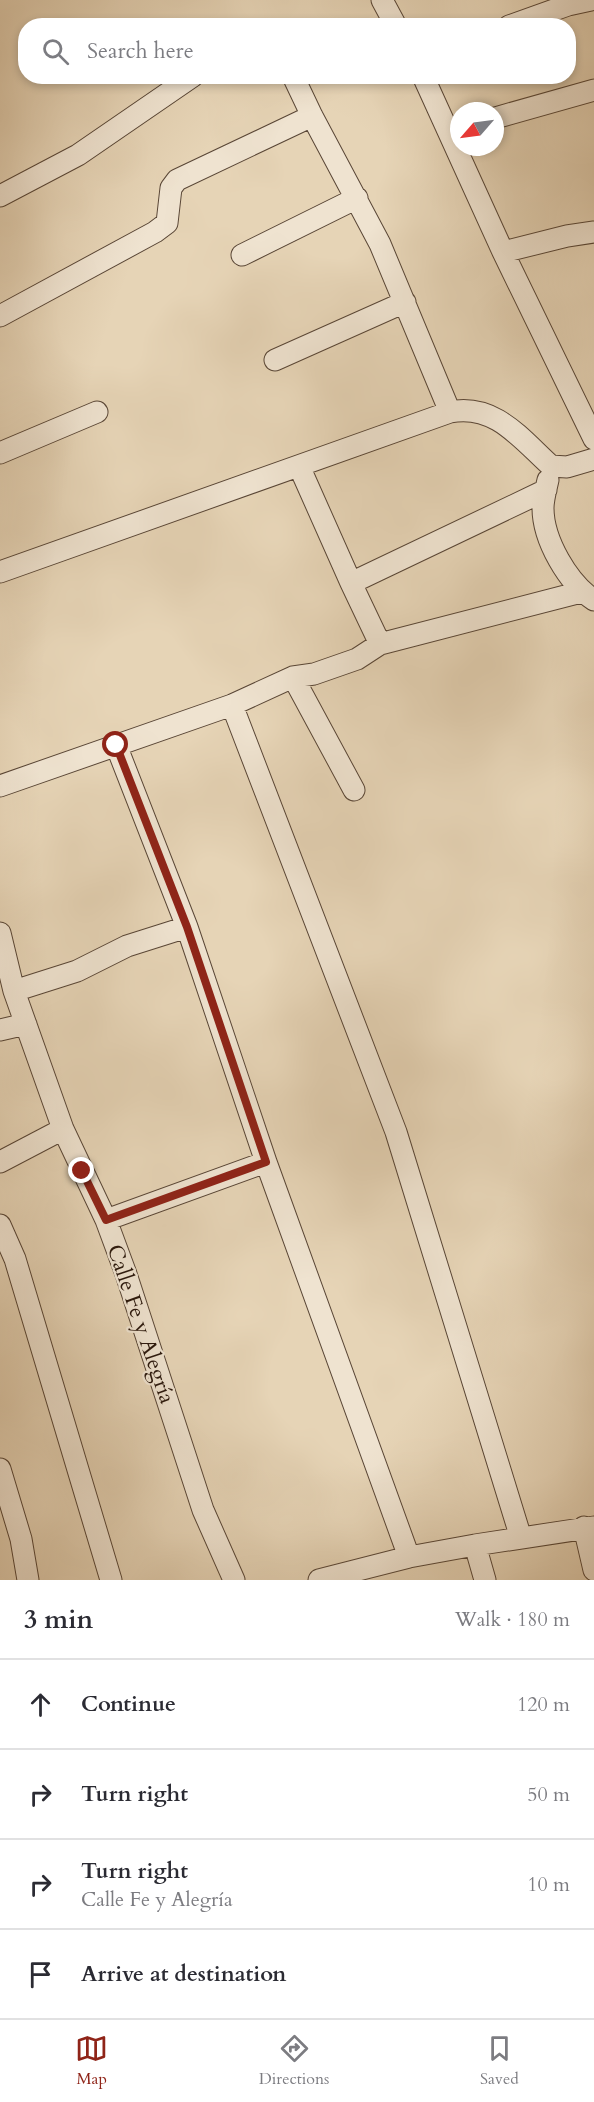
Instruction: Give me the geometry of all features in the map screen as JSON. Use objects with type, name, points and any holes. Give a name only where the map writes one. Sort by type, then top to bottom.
[{"type":"street","points":[[382,0],[392,18]]},
{"type":"street","points":[[531,18],[568,5],[591,0]]},
{"type":"street","points":[[0,196],[78,155],[181,84]]},
{"type":"street","points":[[297,84],[380,244],[450,412]]},
{"type":"street","points":[[428,84],[450,124]]},
{"type":"street","points":[[504,115],[594,90]]},
{"type":"street","points":[[0,316],[155,232],[167,223],[171,188],[177,180],[312,116]]},
{"type":"street","points":[[464,156],[503,252],[594,439]]},
{"type":"street","points":[[242,255],[357,198]]},
{"type":"street","points":[[503,252],[567,236],[594,232]]},
{"type":"street","points":[[275,360],[405,302]]},
{"type":"street","points":[[0,572],[450,412],[465,409],[479,411],[516,431],[550,466],[567,467],[594,459]]},
{"type":"street","points":[[0,453],[97,412]]},
{"type":"street","points":[[300,466],[351,584],[380,644]]},
{"type":"street","points":[[0,786],[232,705],[292,677],[314,674],[357,659],[380,644],[587,596],[564,567],[548,538],[543,508],[550,466]]},
{"type":"street","points":[[351,584],[471,524],[546,490]]},
{"type":"street","points":[[292,677],[354,790]]},
{"type":"street","points":[[232,705],[396,1132],[521,1538]]},
{"type":"street","points":[[116,745],[187,927],[266,1162],[409,1557]]},
{"type":"street","points":[[14,991],[77,971],[127,946],[187,927]]},
{"type":"street","name":"Calle Fe y Alegría","points":[[0,933],[14,991],[63,1129],[106,1220],[126,1274],[203,1510],[234,1580]]},
{"type":"street","points":[[0,1030],[26,1024]]},
{"type":"street","points":[[0,1162],[63,1129]]},
{"type":"street","points":[[106,1220],[266,1162]]},
{"type":"street","points":[[0,1225],[15,1259],[111,1580]]},
{"type":"street","points":[[0,1469],[21,1539],[28,1580]]},
{"type":"street","points":[[319,1580],[364,1575],[409,1557],[589,1527],[594,1570]]},
{"type":"street","points":[[475,1545],[485,1580]]},
{"type":"route","points":[[82,1171],[106,1220],[266,1162],[187,927],[116,745]]}]
